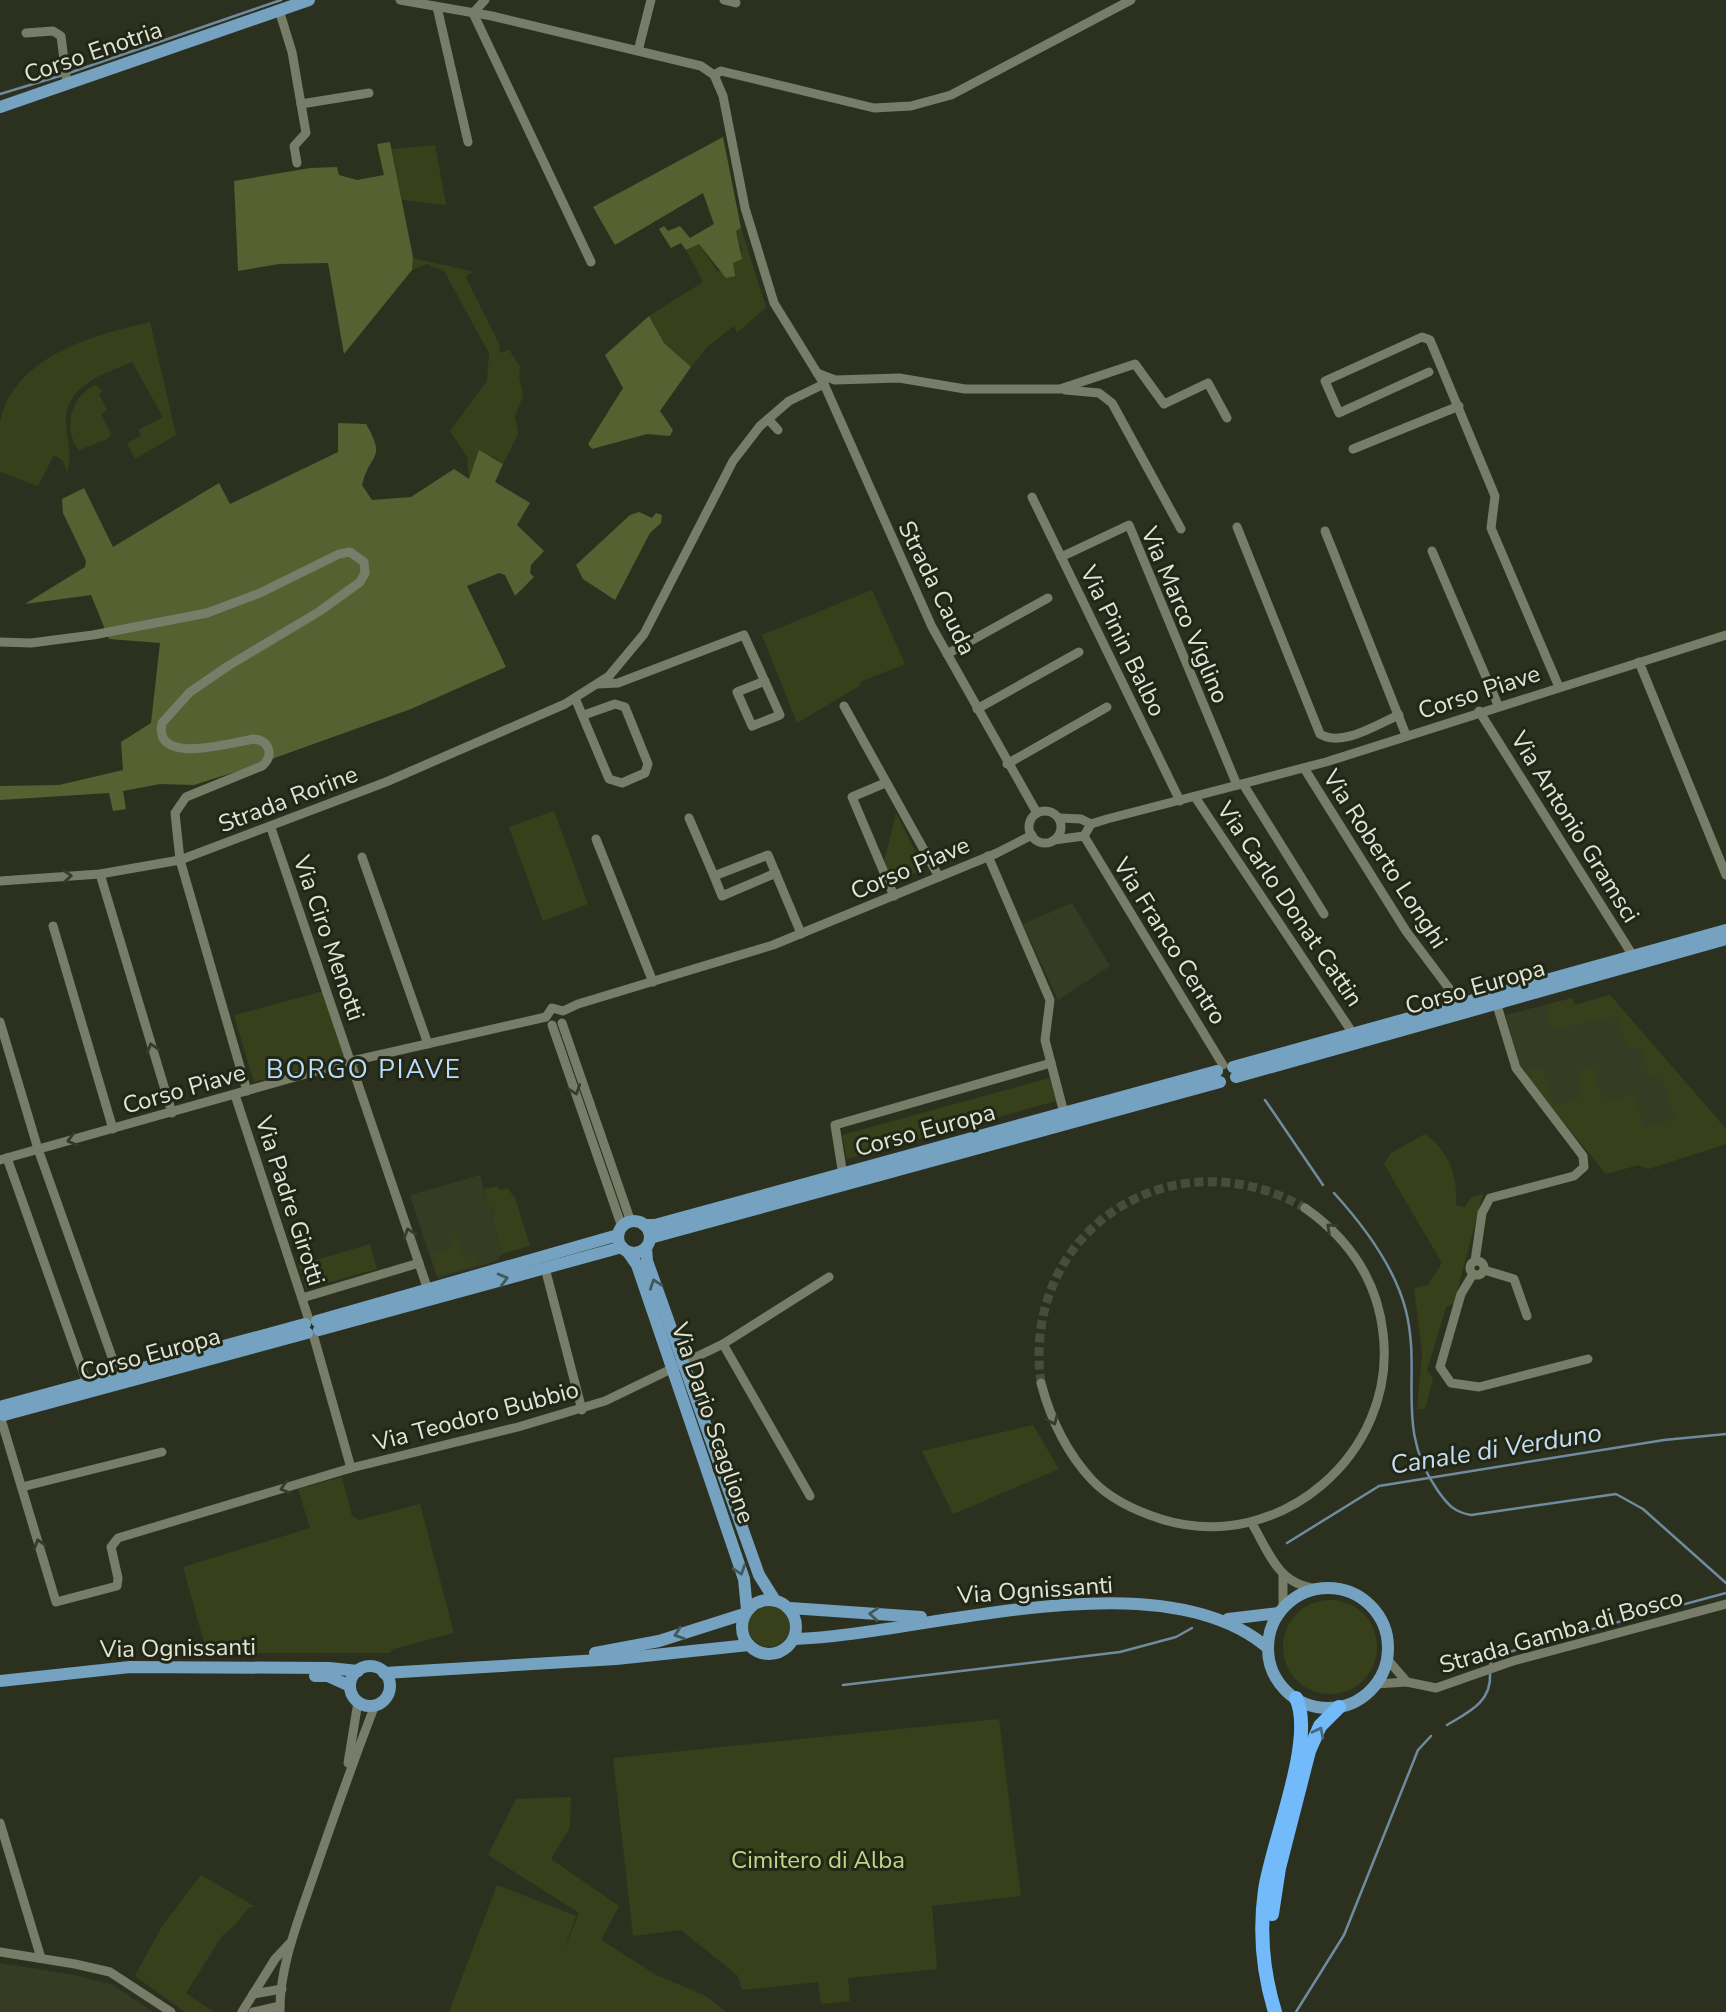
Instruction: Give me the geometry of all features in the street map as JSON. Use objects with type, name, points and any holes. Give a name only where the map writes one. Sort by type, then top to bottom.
[{"type":"highway","points":[[1275,2012],[1266,1981],[1262,1933],[1264,1893],[1300,1748],[1303,1723],[1296,1698]]},
{"type":"highway","points":[[1284,2012],[1275,1979],[1271,1933],[1279,1868],[1309,1751],[1320,1726],[1339,1707]]},
{"type":"main road","name":"Corso Enotria","points":[[0,107],[66,78],[309,0]]},
{"type":"main road","name":"Corso Europa","points":[[1,1413],[312,1327],[681,1218],[1065,1113],[1496,1002],[1726,930]]},
{"type":"main road","name":"Corso Europa","points":[[628,1235],[638,1253],[648,1243],[1226,1072],[1352,1032],[1635,959],[1726,939]]},
{"type":"main road","name":"Corso Europa","points":[[430,1293],[545,1268],[628,1235]]},
{"type":"main road","name":"Via Dario Scaglione","points":[[628,1235],[648,1243],[647,1261],[744,1579],[745,1612]]},
{"type":"main road","name":"Via Dario Scaglione","points":[[628,1235],[637,1265],[759,1575],[774,1599]]},
{"type":"main road","name":"Corso Europa","points":[[1,1413],[118,1374],[312,1327]]},
{"type":"main road","points":[[1322,1589],[1349,1592],[1372,1608],[1385,1632],[1387,1660],[1376,1684],[1359,1699],[1339,1707],[1321,1707],[1296,1698],[1275,1676],[1268,1648],[1269,1636],[1281,1611],[1298,1596],[1322,1589]]},
{"type":"main road","points":[[384,1673],[440,1671],[560,1660],[616,1659],[748,1645],[766,1654],[773,1654],[785,1649],[794,1639],[796,1623],[790,1608],[774,1599],[759,1601],[745,1612],[659,1641],[560,1660]]},
{"type":"main road","name":"Via Ognissanti","points":[[794,1639],[819,1638],[943,1618],[1047,1606],[1108,1604],[1158,1607],[1214,1618],[1242,1619],[1281,1611]]},
{"type":"main road","name":"Via Ognissanti","points":[[790,1608],[943,1618]]},
{"type":"main road","points":[[745,1612],[742,1630],[748,1645]]},
{"type":"main road","name":"Via Ognissanti","points":[[1214,1618],[1241,1628],[1268,1648]]},
{"type":"main road","name":"Via Ognissanti","points":[[0,1681],[130,1667],[329,1668],[358,1671]]},
{"type":"main road","points":[[374,1667],[384,1673],[390,1685],[386,1698],[375,1705],[358,1702],[350,1686],[358,1671],[374,1667]]},
{"type":"main road","points":[[390,1685],[440,1671]]},
{"type":"main road","name":"Via Ognissanti","points":[[0,1688],[110,1675],[328,1676],[350,1686]]},
{"type":"street","points":[[400,0],[473,13],[701,66],[714,75],[721,71],[874,108],[911,106],[951,95],[1131,0]]},
{"type":"street","points":[[473,13],[485,0]]},
{"type":"street","points":[[638,51],[651,0]]},
{"type":"street","points":[[724,0],[736,3]]},
{"type":"street","points":[[438,7],[468,142]]},
{"type":"street","points":[[279,10],[292,52],[306,133],[294,146],[297,163]]},
{"type":"street","points":[[473,13],[591,262]]},
{"type":"street","points":[[26,33],[53,31],[61,36],[66,78]]},
{"type":"street","name":"Strada Cauda","points":[[714,75],[723,96],[744,208],[774,303],[824,384],[884,526],[947,654],[1037,813]]},
{"type":"street","points":[[301,104],[369,93]]},
{"type":"street","points":[[1429,372],[1339,413],[1325,381],[1422,337],[1430,340],[1495,496],[1491,528],[1559,687]]},
{"type":"street","points":[[1060,389],[1135,364],[1164,404],[1208,383],[1227,418]]},
{"type":"street","points":[[817,373],[835,380],[899,378],[965,389],[1060,389],[1099,393],[1112,403],[1181,529]]},
{"type":"street","name":"Strada Rorine","points":[[0,881],[100,874],[180,860],[271,828],[386,782],[575,698],[598,684],[621,664],[644,634],[733,461],[768,419],[789,401],[824,384]]},
{"type":"street","points":[[1353,449],[1459,406]]},
{"type":"street","points":[[768,419],[778,430]]},
{"type":"street","name":"Via Pinin Balbo","points":[[1032,497],[1180,801]]},
{"type":"street","name":"Via Marco Viglino","points":[[1061,557],[1129,525],[1240,784]]},
{"type":"street","points":[[1237,527],[1320,734],[1332,739],[1381,726],[1399,715]]},
{"type":"street","points":[[1325,531],[1406,735]]},
{"type":"street","points":[[1432,551],[1499,705]]},
{"type":"street","points":[[0,642],[31,643],[80,637],[207,613],[251,597],[339,554],[350,552],[360,557],[365,573],[360,582],[320,611],[190,692],[165,717],[161,729],[163,736],[177,748],[190,750],[254,739],[267,745],[270,754],[262,766],[193,793],[178,805],[175,819],[180,860],[247,1091]]},
{"type":"street","points":[[947,654],[1048,598]]},
{"type":"street","points":[[598,684],[618,683],[744,635],[765,681],[780,715],[752,726],[737,692],[765,681]]},
{"type":"street","name":"Corso Piave","points":[[1059,818],[1081,819],[1091,824],[1304,768],[1726,635]]},
{"type":"street","points":[[977,709],[1079,652]]},
{"type":"street","points":[[1639,662],[1726,875]]},
{"type":"street","points":[[575,698],[610,779],[622,783],[645,773],[648,764],[625,707],[615,704],[584,715]]},
{"type":"street","points":[[845,706],[939,877]]},
{"type":"street","points":[[1007,764],[1107,706]]},
{"type":"street","name":"Via Antonio Gramsci","points":[[1479,711],[1635,959]]},
{"type":"street","name":"Via Roberto Longhi","points":[[1304,768],[1406,931],[1460,1003]]},
{"type":"street","points":[[885,783],[852,797],[894,896]]},
{"type":"street","points":[[1240,784],[1324,914]]},
{"type":"street","name":"Via Carlo Donat Cattin","points":[[1195,797],[1352,1032]]},
{"type":"street","points":[[1054,840],[1061,830],[1059,818],[1049,811],[1037,813],[1030,823],[1032,835],[1042,842],[1084,836],[1091,824]]},
{"type":"street","points":[[689,818],[722,896],[776,873]]},
{"type":"street","name":"Via Ciro Menotti","points":[[271,828],[430,1293]]},
{"type":"street","name":"Corso Piave","points":[[4,1159],[352,1061],[428,1044],[553,1022],[552,1008],[562,1011],[742,956],[894,896],[1032,835]]},
{"type":"street","name":"Via Franco Centro","points":[[1084,836],[1226,1072]]},
{"type":"street","points":[[596,839],[653,982]]},
{"type":"street","points":[[714,876],[768,855],[801,933]]},
{"type":"street","points":[[988,856],[1049,1000],[1045,1040],[1065,1113]]},
{"type":"street","points":[[362,857],[428,1044]]},
{"type":"street","points":[[100,874],[172,1113]]},
{"type":"street","name":"Corso Piave","points":[[53,926],[113,1129]]},
{"type":"street","points":[[1473,1274],[1470,1266],[1475,1262],[1482,1213],[1490,1198],[1574,1176],[1584,1167],[1583,1156],[1517,1068],[1496,1002]]},
{"type":"street","points":[[553,1022],[562,1011]]},
{"type":"street","points":[[0,1021],[38,1149],[118,1374]]},
{"type":"street","name":"Via Dario Scaglione","points":[[553,1022],[628,1235]]},
{"type":"street","name":"Corso Europa","points":[[842,1169],[835,1125],[1051,1063]]},
{"type":"street","name":"Via Padre Girotti","points":[[234,1095],[312,1327],[351,1468]]},
{"type":"street","points":[[4,1159],[87,1383]]},
{"type":"street","points":[[1041,1384],[1055,1427],[1070,1454],[1094,1482],[1146,1514],[1202,1527],[1251,1522],[1285,1510],[1315,1493],[1361,1443],[1376,1413],[1384,1369],[1382,1325],[1373,1287],[1353,1254],[1325,1222],[1305,1208]]},
{"type":"street","points":[[1475,1262],[1482,1263],[1484,1270]]},
{"type":"street","points":[[302,1298],[419,1263]]},
{"type":"street","points":[[545,1268],[582,1410]]},
{"type":"street","points":[[1473,1274],[1480,1275],[1484,1270]]},
{"type":"street","points":[[1484,1270],[1514,1279],[1527,1316]]},
{"type":"street","points":[[1473,1274],[1461,1294],[1440,1367],[1451,1383],[1479,1387],[1588,1359]]},
{"type":"street","name":"Via Teodoro Bubbio","points":[[22,1487],[56,1602],[117,1586],[119,1581],[112,1544],[118,1538],[351,1468],[582,1410],[723,1345],[829,1277]]},
{"type":"street","points":[[723,1345],[810,1496]]},
{"type":"street","points":[[1,1413],[22,1487],[162,1452]]},
{"type":"street","points":[[1251,1522],[1283,1575],[1298,1586],[1322,1589]]},
{"type":"street","points":[[1281,1611],[1283,1575]]},
{"type":"street","name":"Strada Gamba di Bosco","points":[[1376,1684],[1406,1682],[1436,1688],[1562,1647],[1726,1604]]},
{"type":"street","name":"Strada Gamba di Bosco","points":[[1387,1660],[1406,1682]]},
{"type":"street","points":[[346,1778],[358,1702]]},
{"type":"street","points":[[253,2012],[280,2009],[293,1939],[346,1778],[375,1705]]},
{"type":"street","points":[[0,1824],[41,1958]]},
{"type":"street","points":[[242,2012],[275,1959],[293,1939]]},
{"type":"street","points":[[0,1952],[110,1972],[171,2012]]},
{"type":"street","points":[[253,1994],[282,1989]]},
{"type":"shaded area","points":[[1072,903],[1110,966],[1058,1000],[1023,924]]},
{"type":"shaded area","points":[[1610,995],[1726,1129],[1726,1144],[1648,1169],[1638,1165],[1606,1174],[1520,1069],[1506,1015],[1572,998],[1575,1005]]},
{"type":"shaded area","points":[[480,1175],[488,1206],[495,1209],[492,1217],[502,1254],[497,1261],[437,1278],[410,1195]]},
{"type":"shaded area","points":[[0,1963],[74,1975],[113,1985],[153,2012],[0,2012]]},
{"type":"green space","points":[[723,137],[741,228],[736,231],[742,259],[733,263],[735,276],[726,278],[699,244],[686,250],[681,243],[671,248],[659,229],[664,226],[668,231],[680,226],[690,238],[714,224],[703,193],[615,245],[593,207]]},
{"type":"green space","points":[[390,142],[413,257],[412,270],[344,354],[328,263],[279,264],[238,271],[234,181],[310,168],[337,167],[339,175],[357,180],[384,175],[377,144]]},
{"type":"green space","points":[[435,145],[446,205],[402,200],[392,149]]},
{"type":"green space","points":[[741,228],[766,307],[737,333],[734,326],[708,346],[691,367],[664,343],[649,316],[703,282],[686,250],[699,244],[718,272],[733,263],[742,251],[736,231]]},
{"type":"green space","points":[[413,258],[474,272],[466,278],[499,344],[500,353],[509,350],[520,366],[523,396],[515,416],[518,434],[503,464],[493,456],[469,479],[467,457],[450,431],[487,381],[489,353],[444,271],[427,264],[412,270]]},
{"type":"green space","points":[[649,316],[664,343],[691,367],[660,411],[673,430],[670,436],[647,434],[592,449],[588,444],[623,388],[605,355]]},
{"type":"green space","points":[[150,322],[176,435],[135,459],[127,443],[141,436],[138,430],[163,417],[132,362],[88,383],[72,400],[67,411],[66,424],[70,454],[67,472],[63,461],[54,455],[38,486],[0,472],[0,423],[8,400],[21,381],[38,365],[59,352],[105,334]]},
{"type":"green space","points":[[96,385],[103,391],[99,394],[107,409],[101,415],[111,434],[107,439],[79,450],[71,432],[72,413],[80,396]]},
{"type":"green space","points":[[338,423],[366,424],[372,436],[375,456],[362,485],[372,500],[411,497],[454,469],[469,479],[479,450],[503,464],[495,482],[530,503],[517,525],[544,551],[531,565],[530,573],[534,577],[515,596],[505,575],[499,573],[467,586],[506,667],[411,709],[241,770],[194,785],[160,784],[123,791],[126,809],[113,811],[109,793],[0,800],[0,786],[59,785],[123,770],[121,742],[151,723],[160,643],[109,639],[91,595],[25,604],[85,567],[86,561],[63,513],[62,499],[84,488],[113,547],[219,483],[230,504],[338,452]]},
{"type":"green space","points":[[639,512],[652,518],[656,513],[662,515],[661,523],[650,533],[615,600],[583,579],[576,565],[630,515]]},
{"type":"green space","points":[[872,590],[905,664],[860,682],[861,685],[797,723],[762,635]]},
{"type":"green space","points":[[554,811],[588,904],[543,921],[509,827]]},
{"type":"green space","points":[[896,813],[924,869],[894,882],[884,862]]},
{"type":"green space","points":[[324,991],[346,1057],[254,1082],[234,1015]]},
{"type":"green space","points":[[1610,995],[1726,1129],[1726,1144],[1648,1169],[1638,1165],[1606,1174],[1530,1081],[1528,1071],[1542,1067],[1553,1105],[1557,1107],[1583,1096],[1578,1071],[1593,1067],[1603,1103],[1634,1094],[1644,1128],[1675,1119],[1661,1073],[1649,1076],[1640,1046],[1628,1049],[1618,1016],[1552,1030],[1546,1005],[1572,998],[1575,1005]]},
{"type":"green space","points":[[1050,1078],[1056,1101],[847,1159],[842,1135]]},
{"type":"green space","points":[[1425,1134],[1440,1148],[1450,1165],[1455,1184],[1456,1205],[1465,1207],[1471,1197],[1483,1194],[1454,1303],[1446,1307],[1427,1370],[1433,1379],[1425,1409],[1417,1409],[1422,1354],[1414,1288],[1428,1285],[1442,1263],[1384,1164],[1391,1153]]},
{"type":"green space","points":[[498,1186],[499,1190],[507,1188],[515,1198],[530,1246],[502,1254],[492,1217],[495,1209],[488,1206],[484,1189]]},
{"type":"green space","points":[[455,1235],[463,1258],[475,1256],[478,1264],[438,1275],[432,1255],[454,1248],[451,1237]]},
{"type":"green space","points":[[370,1244],[377,1269],[306,1289],[299,1265]]},
{"type":"green space","points":[[1033,1425],[1059,1469],[953,1514],[922,1451]]},
{"type":"green space","points":[[342,1477],[352,1516],[359,1520],[420,1504],[454,1633],[393,1649],[390,1653],[207,1653],[183,1567],[310,1528],[298,1489]]},
{"type":"green space","points":[[1330,1600],[1348,1604],[1363,1614],[1373,1629],[1377,1647],[1373,1665],[1363,1680],[1348,1690],[1330,1694],[1312,1690],[1297,1680],[1287,1665],[1283,1647],[1287,1629],[1297,1614],[1312,1604]]},
{"type":"green space","points":[[769,1605],[784,1611],[790,1626],[784,1641],[769,1647],[754,1641],[748,1626],[754,1611]]},
{"type":"green space","name":"Cimitero di Alba","points":[[999,1719],[1021,1896],[932,1906],[937,1969],[848,1978],[850,2001],[821,2004],[818,1982],[742,1990],[738,1976],[681,1930],[633,1936],[613,1758]]},
{"type":"green space","points":[[571,1797],[570,1827],[551,1859],[619,1906],[601,1940],[656,1975],[706,1996],[726,2012],[449,2012],[497,1885],[576,1916],[562,1955],[579,1913],[488,1855],[516,1799]]},
{"type":"green space","points":[[201,1875],[254,1906],[248,1908],[222,1936],[186,1993],[214,2012],[185,2012],[135,1976],[161,1928]]},
{"type":"waterway","points":[[69,73],[281,0]]},
{"type":"waterway","points":[[0,94],[63,75]]},
{"type":"waterway","points":[[1265,1100],[1323,1185]]},
{"type":"waterway","points":[[1334,1193],[1377,1248],[1401,1295],[1410,1335],[1413,1424],[1417,1446],[1425,1468],[1448,1504],[1471,1515],[1616,1494],[1643,1509],[1726,1583]]},
{"type":"waterway","name":"Canale di Verduno","points":[[1287,1543],[1379,1486],[1664,1440],[1726,1434]]},
{"type":"waterway","points":[[1489,1667],[1494,1657],[1522,1648],[1726,1593]]},
{"type":"waterway","name":"Canale di Verduno","points":[[843,1685],[1120,1652],[1176,1637],[1192,1628]]},
{"type":"waterway","points":[[1447,1725],[1483,1699],[1490,1683],[1490,1673]]},
{"type":"waterway","points":[[1296,2012],[1344,1935],[1418,1750],[1431,1736]]},
{"type":"tunnel","points":[[1041,1383],[1041,1328],[1055,1280],[1080,1240],[1116,1210],[1158,1190],[1205,1182],[1255,1187],[1305,1208]]},
{"type":"district","name":"BORGO PIAVE","points":[[364,1069]]}]
